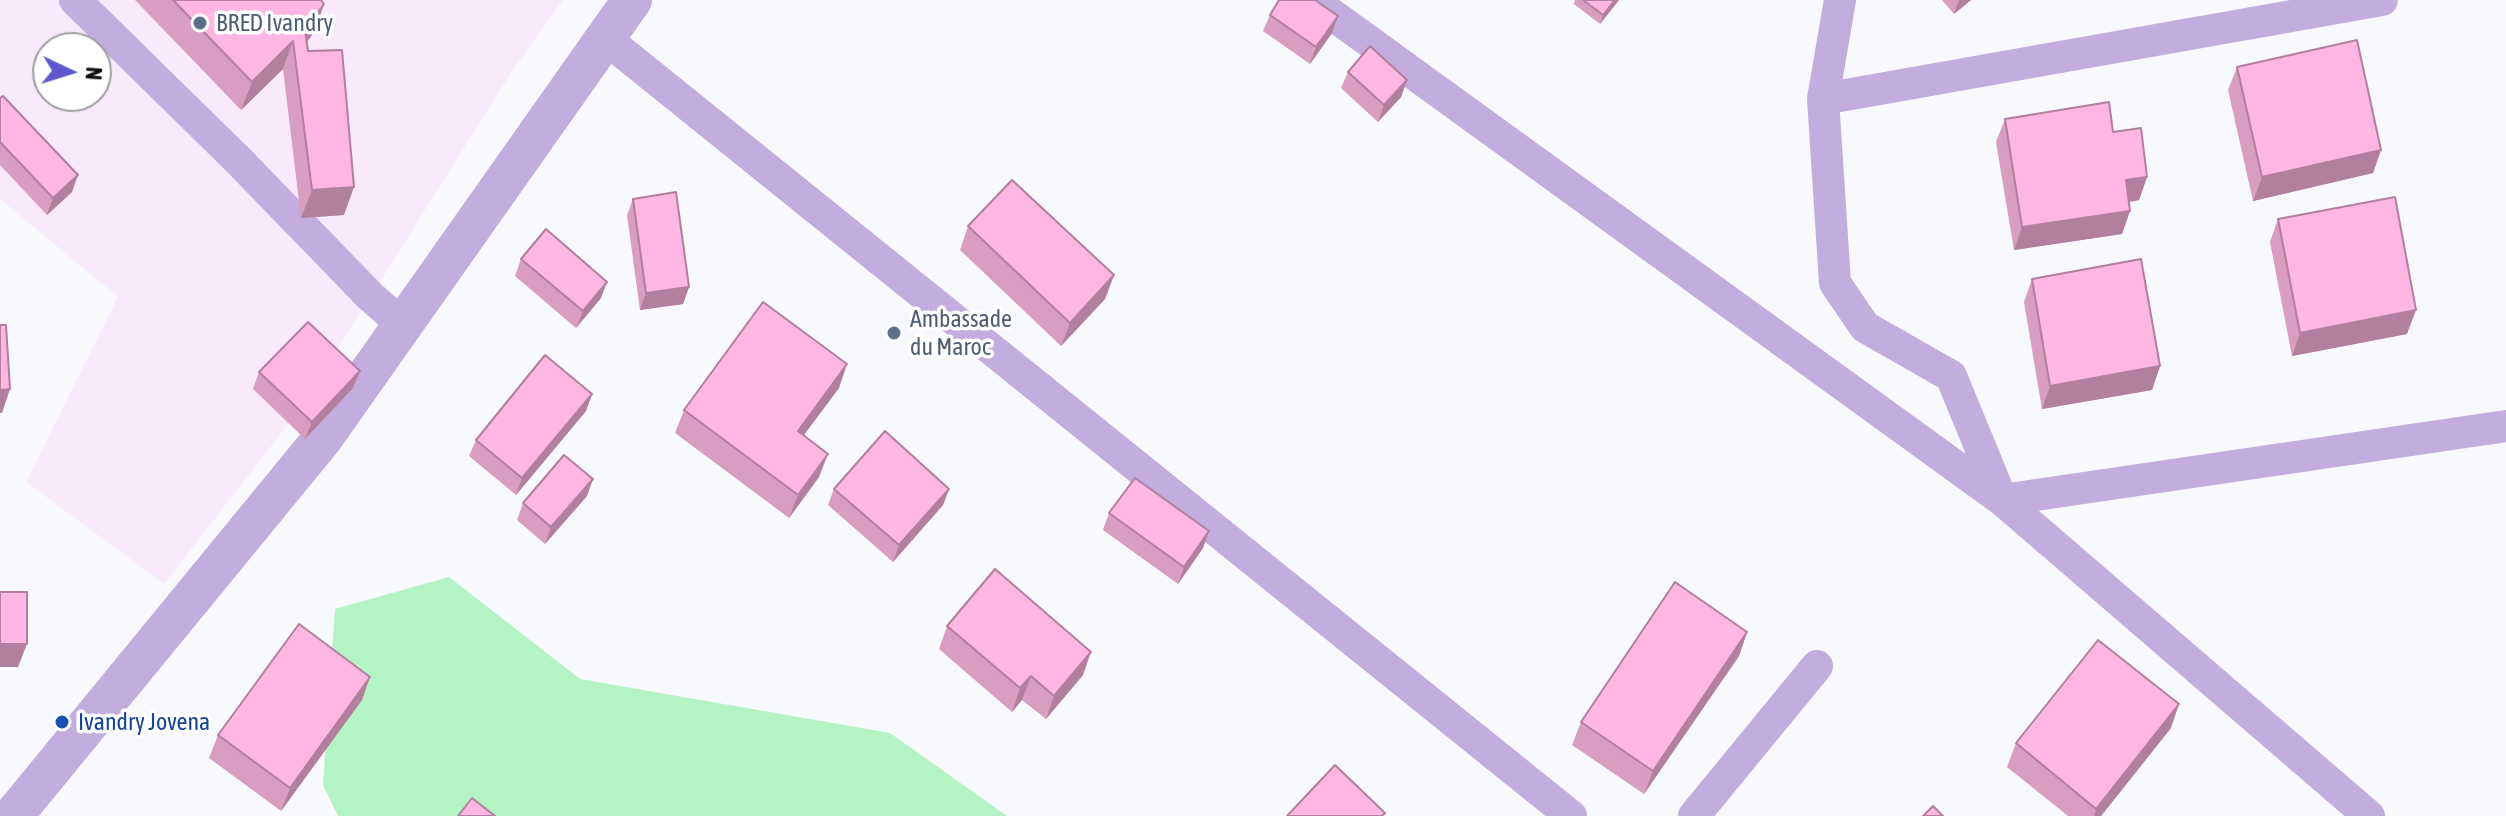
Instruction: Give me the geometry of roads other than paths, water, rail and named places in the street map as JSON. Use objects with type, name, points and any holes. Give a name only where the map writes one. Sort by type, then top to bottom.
[{"type":"street","points":[[75,0],[239,161],[370,296],[403,325]]},
{"type":"street","points":[[13,816],[323,438],[632,0]]},
{"type":"street","points":[[1312,0],[2002,500],[2369,816]]},
{"type":"street","points":[[1840,0],[1823,99],[1835,283],[1865,327],[1951,376],[2002,500]]},
{"type":"street","points":[[1823,99],[2382,0]]},
{"type":"street","points":[[606,39],[1571,816]]},
{"type":"street","points":[[2002,500],[2506,426]]},
{"type":"street","points":[[1694,816],[1817,666]]},
{"type":"place","name":"BRED Ivandry","points":[[200,23]]},
{"type":"place","name":"Ambassade du Maroc","points":[[894,333]]},
{"type":"place","name":"Ivandry Jovena","points":[[62,722]]}]
